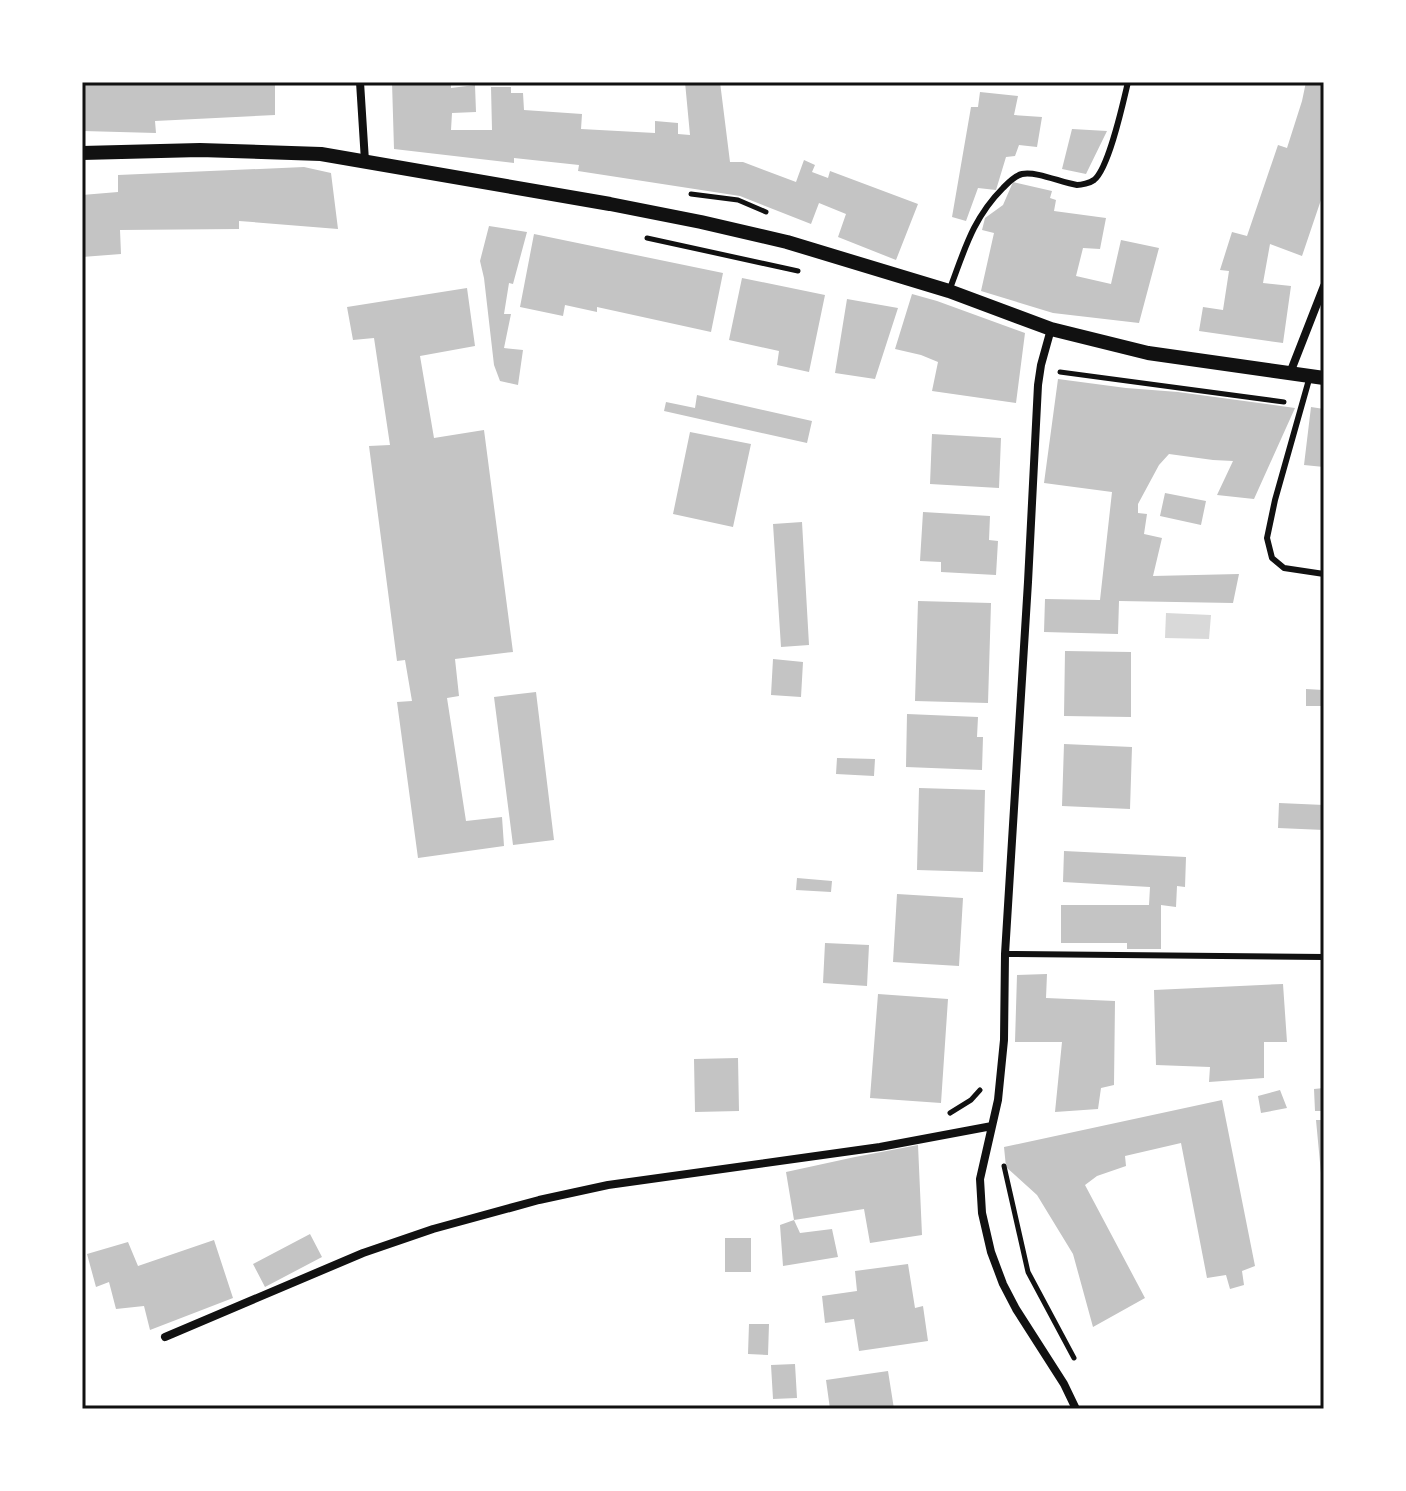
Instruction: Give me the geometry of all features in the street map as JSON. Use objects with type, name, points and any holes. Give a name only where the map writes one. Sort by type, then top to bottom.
[{"type":"street","points":[[360,82],[365,161]]},
{"type":"street","points":[[82,153],[239,150],[321,154],[610,204],[787,242],[949,291],[1051,329],[1148,353],[1317,377]]},
{"type":"street","points":[[1290,373],[1324,286]]},
{"type":"street","points":[[1051,329],[1038,385],[1005,954],[1004,1040],[998,1100],[980,1179],[982,1213],[991,1252],[1003,1284],[1076,1409]]},
{"type":"street","points":[[165,1337],[363,1253],[433,1229],[539,1200],[608,1185],[880,1147],[992,1126]]},
{"type":"lane","points":[[949,291],[971,232],[990,201],[1011,180],[1023,174],[1080,186],[1094,180],[1103,168],[1128,82]]},
{"type":"lane","points":[[1317,377],[1302,404],[1267,538],[1272,558],[1284,568],[1324,574]]},
{"type":"lane","points":[[1005,954],[1324,957]]},
{"type":"path","points":[[647,237],[808,273]]},
{"type":"path","points":[[1056,371],[1302,404]]},
{"type":"shaded area","points":[[1166,613],[1211,615],[1209,639],[1165,638]]},
{"type":"building","points":[[82,82],[275,82],[275,115],[155,121],[156,133],[83,131]]},
{"type":"building","points":[[392,82],[451,82],[451,88],[475,85],[476,112],[452,113],[451,130],[492,130],[491,87],[511,87],[511,93],[523,93],[524,110],[582,114],[581,129],[655,133],[655,121],[678,123],[678,134],[690,135],[685,82],[720,82],[730,162],[743,162],[796,182],[804,160],[815,165],[812,172],[828,178],[830,171],[918,204],[896,260],[838,237],[846,214],[819,203],[811,224],[740,196],[578,171],[579,165],[514,158],[514,163],[394,149]]},
{"type":"building","points":[[1306,82],[1324,82],[1324,191],[1302,256],[1270,244],[1263,283],[1291,286],[1283,343],[1199,331],[1203,307],[1223,310],[1229,271],[1220,270],[1232,232],[1247,236],[1278,145],[1287,148]]},
{"type":"building","points":[[980,92],[1018,96],[1014,115],[1042,117],[1037,147],[1019,145],[1015,156],[1006,157],[996,190],[978,188],[966,221],[952,217],[971,107],[978,107]]},
{"type":"building","points":[[1072,129],[1107,131],[1086,174],[1062,169]]},
{"type":"building","points":[[304,167],[331,173],[338,229],[239,221],[239,229],[120,230],[121,254],[82,257],[82,195],[118,192],[118,175]]},
{"type":"building","points":[[1013,182],[1052,191],[1050,198],[1056,200],[1054,211],[1106,218],[1100,249],[1083,248],[1076,276],[1111,284],[1121,240],[1159,248],[1139,323],[1053,313],[981,291],[994,233],[982,230],[985,218],[1003,205]]},
{"type":"building","points":[[489,226],[527,232],[513,284],[509,283],[504,314],[511,314],[504,348],[523,350],[518,385],[500,381],[494,365],[480,261]]},
{"type":"building","points":[[534,234],[723,273],[711,332],[597,307],[597,312],[565,305],[563,316],[520,307]]},
{"type":"building","points":[[742,278],[825,295],[809,372],[777,365],[779,351],[729,340]]},
{"type":"building","points":[[467,288],[475,346],[420,356],[434,438],[484,430],[513,652],[455,659],[459,696],[447,698],[466,821],[502,817],[504,846],[418,858],[397,702],[412,701],[405,660],[397,661],[369,446],[390,445],[374,338],[353,340],[347,307]]},
{"type":"building","points":[[912,294],[1025,333],[1016,403],[932,391],[938,362],[895,349]]},
{"type":"building","points":[[847,299],[898,308],[875,379],[835,373]]},
{"type":"building","points":[[1058,379],[1295,408],[1254,499],[1217,495],[1233,461],[1169,454],[1159,465],[1138,504],[1138,513],[1147,514],[1144,534],[1162,538],[1153,576],[1239,574],[1233,603],[1119,601],[1118,634],[1044,632],[1045,599],[1100,600],[1112,492],[1044,483]]},
{"type":"building","points":[[697,395],[812,421],[807,443],[664,411],[666,402],[695,408]]},
{"type":"building","points":[[1311,407],[1324,409],[1324,467],[1304,465]]},
{"type":"building","points":[[690,432],[751,444],[733,527],[673,514]]},
{"type":"building","points":[[932,434],[1001,438],[999,488],[930,484]]},
{"type":"building","points":[[1165,493],[1206,501],[1201,525],[1160,516]]},
{"type":"building","points":[[923,512],[990,516],[989,540],[998,541],[996,575],[941,572],[941,562],[920,561]]},
{"type":"building","points":[[802,522],[809,645],[781,647],[773,524]]},
{"type":"building","points":[[918,601],[991,603],[988,703],[915,701]]},
{"type":"building","points":[[1065,651],[1131,652],[1131,717],[1064,716]]},
{"type":"building","points":[[773,659],[803,662],[801,697],[771,695]]},
{"type":"building","points":[[1306,689],[1323,690],[1323,706],[1306,706]]},
{"type":"building","points":[[536,692],[554,840],[513,845],[494,697]]},
{"type":"building","points":[[907,714],[978,717],[977,737],[983,737],[982,770],[906,767]]},
{"type":"building","points":[[1064,744],[1132,747],[1130,809],[1062,806]]},
{"type":"building","points":[[837,758],[875,759],[874,776],[836,774]]},
{"type":"building","points":[[919,788],[985,790],[983,872],[917,870]]},
{"type":"building","points":[[1279,803],[1324,805],[1324,830],[1278,828]]},
{"type":"building","points":[[1064,851],[1186,857],[1185,887],[1177,886],[1176,907],[1161,905],[1161,949],[1127,949],[1127,943],[1061,943],[1061,905],[1149,905],[1150,887],[1063,882]]},
{"type":"building","points":[[797,878],[832,881],[831,892],[796,890]]},
{"type":"building","points":[[897,894],[963,898],[959,966],[893,962]]},
{"type":"building","points":[[825,943],[869,945],[867,986],[823,983]]},
{"type":"building","points":[[1047,974],[1046,998],[1115,1001],[1114,1085],[1101,1088],[1098,1109],[1055,1112],[1062,1042],[1015,1042],[1017,975]]},
{"type":"building","points":[[1283,984],[1287,1042],[1264,1042],[1264,1078],[1209,1082],[1210,1067],[1156,1065],[1154,990]]},
{"type":"building","points":[[878,994],[948,999],[941,1103],[870,1098]]},
{"type":"building","points":[[738,1058],[739,1111],[695,1112],[694,1059]]},
{"type":"building","points":[[1324,1088],[1324,1111],[1315,1111],[1314,1089]]},
{"type":"building","points":[[1280,1090],[1287,1108],[1261,1113],[1258,1096]]},
{"type":"building","points":[[1222,1100],[1255,1266],[1242,1271],[1244,1285],[1230,1289],[1226,1275],[1207,1278],[1181,1143],[1125,1156],[1126,1166],[1097,1176],[1085,1185],[1145,1298],[1093,1327],[1073,1254],[1037,1195],[1006,1167],[1004,1147]]},
{"type":"building","points":[[1316,1120],[1324,1120],[1324,1184],[1322,1184]]},
{"type":"building","points":[[918,1145],[922,1235],[870,1243],[864,1209],[794,1220],[786,1172]]},
{"type":"building","points":[[794,1220],[800,1233],[832,1229],[838,1257],[783,1266],[780,1225]]},
{"type":"building","points":[[310,1234],[322,1257],[265,1287],[253,1264]]},
{"type":"building","points":[[725,1238],[751,1238],[751,1272],[725,1272]]},
{"type":"building","points":[[214,1240],[233,1298],[150,1330],[144,1306],[116,1309],[109,1282],[96,1287],[87,1254],[128,1242],[138,1266]]},
{"type":"building","points":[[908,1264],[915,1308],[923,1306],[928,1341],[859,1351],[854,1319],[825,1323],[822,1296],[857,1291],[855,1271]]},
{"type":"building","points":[[749,1324],[769,1324],[768,1355],[748,1354]]},
{"type":"building","points":[[795,1364],[797,1398],[773,1399],[771,1365]]},
{"type":"building","points":[[888,1371],[894,1409],[830,1409],[826,1380]]}]
